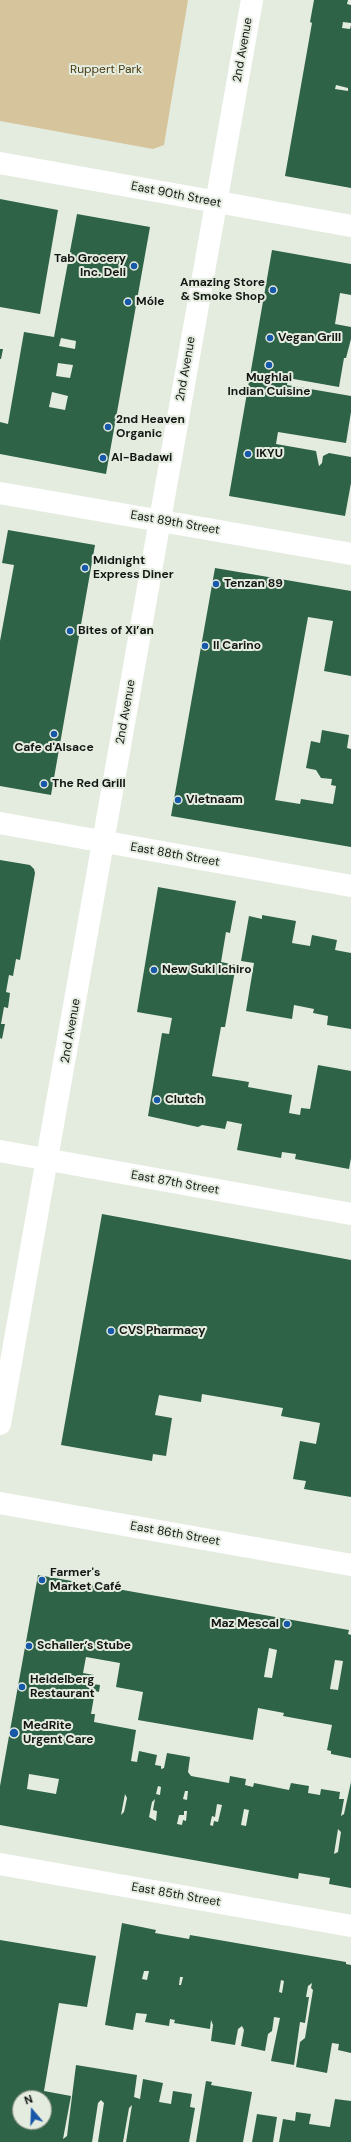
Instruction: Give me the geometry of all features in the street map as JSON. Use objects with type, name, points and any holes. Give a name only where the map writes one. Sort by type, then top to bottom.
[{"type":"street","name":"2nd Avenue","points":[[0,1424],[48,1160],[159,520],[252,0]]},
{"type":"street","name":"East 90th Street","points":[[0,163],[351,226]]},
{"type":"street","name":"East 89th Street","points":[[0,492],[351,554]]},
{"type":"street","name":"East 88th Street","points":[[0,823],[351,886]]},
{"type":"street","name":"East 87th Street","points":[[0,1151],[351,1214]]},
{"type":"street","name":"East 86th Street","points":[[0,1503],[351,1565]]},
{"type":"street","name":"East 85th Street","points":[[0,1864],[351,1926]]},
{"type":"green space","name":"Ruppert Park","points":[[0,0],[188,0],[164,145],[153,149],[0,121]]},
{"type":"building","points":[[314,0],[348,0],[347,4],[351,5],[351,23],[343,22],[342,28],[350,29],[351,25],[351,188],[285,176],[312,23],[310,22]],"holes":[[[336,85],[348,88],[348,91],[335,89]]]},
{"type":"building","points":[[0,199],[58,210],[40,314],[0,307]]},
{"type":"building","points":[[77,214],[150,227],[106,474],[0,454],[0,422],[8,424],[24,332],[54,337]],"holes":[[[61,338],[76,341],[75,349],[59,346]],[[58,363],[73,365],[70,378],[56,376]],[[52,392],[68,396],[65,410],[49,407]]]},
{"type":"building","points":[[272,250],[351,264],[351,295],[340,293],[335,324],[351,327],[351,339],[346,358],[344,358],[339,387],[288,378],[287,385],[351,396],[351,412],[346,443],[278,432],[276,444],[316,451],[319,466],[322,463],[323,456],[329,453],[351,457],[351,483],[345,516],[229,496]]},
{"type":"building","points":[[0,349],[3,349],[1,359],[0,359]]},
{"type":"building","points":[[8,530],[95,545],[51,795],[0,786],[0,641],[14,565],[2,563]]},
{"type":"building","points":[[215,568],[351,591],[351,676],[324,671],[333,621],[308,617],[275,800],[300,804],[301,799],[333,804],[336,786],[331,785],[332,779],[321,778],[316,770],[306,768],[311,741],[320,743],[322,730],[349,735],[347,748],[351,749],[351,847],[171,816]]},
{"type":"building","points":[[0,860],[30,865],[34,869],[35,873],[20,960],[16,959],[13,976],[9,975],[6,992],[10,993],[8,1008],[4,1007],[1,1024],[5,1024],[2,1039],[0,1038]]},
{"type":"building","points":[[158,887],[236,901],[230,933],[226,932],[221,962],[236,965],[225,1027],[221,1027],[212,1076],[249,1082],[248,1087],[292,1095],[289,1113],[300,1115],[301,1108],[310,1109],[318,1065],[351,1071],[351,1158],[349,1169],[295,1159],[296,1154],[282,1152],[281,1158],[237,1150],[242,1124],[227,1121],[225,1129],[202,1125],[198,1127],[148,1116],[162,1033],[169,1034],[172,1018],[137,1012]]},
{"type":"building","points":[[262,915],[296,921],[292,943],[310,946],[312,935],[337,940],[335,950],[351,953],[351,1029],[327,1025],[328,1016],[313,1013],[314,1009],[294,1005],[292,1019],[246,1011],[254,963],[241,961],[249,916],[262,919]]},
{"type":"building","points":[[102,1214],[351,1260],[351,1497],[304,1489],[306,1481],[293,1479],[300,1441],[316,1444],[320,1423],[281,1416],[283,1408],[202,1394],[201,1402],[159,1395],[155,1415],[172,1418],[166,1456],[153,1454],[152,1461],[61,1445]]},
{"type":"building","points":[[38,1575],[349,1630],[348,1634],[351,1635],[351,1758],[331,1754],[331,1751],[327,1750],[332,1725],[283,1716],[284,1713],[258,1708],[253,1740],[138,1720],[143,1692],[116,1687],[120,1663],[86,1657],[83,1673],[94,1675],[93,1684],[100,1685],[99,1692],[95,1691],[91,1714],[95,1714],[94,1722],[136,1730],[131,1761],[137,1762],[139,1751],[157,1755],[155,1765],[161,1766],[161,1769],[164,1768],[167,1753],[190,1757],[188,1772],[191,1776],[229,1783],[230,1776],[246,1779],[245,1785],[253,1787],[254,1783],[289,1790],[291,1783],[309,1786],[308,1793],[320,1795],[321,1789],[340,1792],[339,1799],[344,1799],[341,1816],[344,1814],[351,1782],[351,1888],[329,1884],[330,1878],[299,1873],[298,1879],[0,1825],[0,1786]],"holes":[[[269,1648],[277,1650],[272,1678],[264,1677]],[[335,1660],[343,1661],[338,1690],[330,1689]],[[29,1774],[59,1779],[56,1794],[27,1789]],[[158,1786],[161,1787],[160,1795],[156,1794]],[[185,1791],[188,1791],[187,1800],[183,1799]],[[125,1794],[127,1798],[124,1812],[121,1815]],[[155,1799],[153,1810],[157,1811],[156,1821],[149,1817],[152,1802]],[[217,1804],[222,1805],[218,1822],[214,1821],[213,1826],[210,1825],[212,1816],[215,1817]],[[244,1809],[249,1810],[246,1826],[241,1825]],[[184,1811],[187,1811],[186,1821],[183,1820],[182,1825],[177,1824],[179,1815],[184,1815]],[[338,1829],[341,1832],[338,1852],[334,1854]]]},
{"type":"building","points":[[122,1923],[156,1930],[155,1933],[189,1939],[190,1935],[346,1962],[346,1964],[351,1965],[351,2053],[338,2050],[339,2044],[332,2043],[327,2073],[296,2067],[300,2042],[305,2038],[313,1990],[311,1988],[312,1983],[308,1986],[306,1997],[309,1997],[305,2023],[300,2022],[294,2065],[271,2061],[280,2018],[274,2017],[272,2031],[268,2034],[265,2051],[241,2046],[244,2030],[242,2026],[238,2029],[235,2045],[211,2041],[213,2025],[211,2020],[210,2029],[174,2023],[175,2020],[170,2019],[169,2026],[145,2022],[147,2014],[136,2013],[133,2030],[105,2025]],"holes":[[[144,1971],[149,1971],[147,1980],[142,1979]],[[180,1977],[183,1977],[181,1985],[179,1985]],[[281,1980],[284,1981],[282,1993],[279,1992]]]},
{"type":"building","points":[[0,1940],[96,1956],[87,2007],[59,2003],[44,2090],[12,2090],[12,2130],[52,2130],[52,2092],[71,2096],[63,2139],[67,2136],[76,2065],[137,2075],[134,2097],[140,2099],[143,2079],[163,2083],[159,2102],[171,2104],[173,2091],[192,2094],[190,2107],[195,2108],[189,2142],[126,2142],[132,2105],[129,2108],[123,2142],[98,2142],[104,2103],[101,2100],[98,2103],[92,2142],[0,2142]]},
{"type":"building","points":[[206,2081],[212,2082],[211,2085],[252,2092],[243,2142],[196,2142]]},
{"type":"building","points":[[335,2099],[351,2101],[351,2142],[279,2142],[283,2119],[295,2121],[296,2112],[311,2114],[309,2124],[330,2127]]},
{"type":"building","points":[[257,2114],[277,2117],[273,2142],[252,2142]]},
{"type":"place","name":"Tab Grocery Inc. Deli","points":[[134,266]]},
{"type":"place","name":"Amazing Store & Smoke Shop","points":[[273,290]]},
{"type":"place","name":"Móle","points":[[128,302]]},
{"type":"place","name":"Vegan Grill","points":[[270,338]]},
{"type":"place","name":"Mughlai Indian Cuisine","points":[[269,365]]},
{"type":"place","name":"2nd Heaven Organic","points":[[108,427]]},
{"type":"place","name":"IKYU","points":[[248,454]]},
{"type":"place","name":"Al-Badawi","points":[[103,458]]},
{"type":"place","name":"Midnight Express Diner","points":[[85,568]]},
{"type":"place","name":"Tenzan 89","points":[[216,584]]},
{"type":"place","name":"Bites of Xi’an","points":[[70,631]]},
{"type":"place","name":"Il Carino","points":[[205,646]]},
{"type":"place","name":"Cafe d'Alsace","points":[[54,734]]},
{"type":"place","name":"The Red Grill","points":[[44,784]]},
{"type":"place","name":"Vietnaam","points":[[178,800]]},
{"type":"place","name":"New Suki Ichiro","points":[[154,970]]},
{"type":"place","name":"Clutch","points":[[157,1100]]},
{"type":"place","name":"CVS Pharmacy","points":[[111,1331]]},
{"type":"place","name":"Farmer's Market Café","points":[[42,1580]]},
{"type":"place","name":"Maz Mescal","points":[[287,1624]]},
{"type":"place","name":"Schaller’s Stube","points":[[29,1646]]},
{"type":"place","name":"Heidelberg Restaurant","points":[[22,1687]]},
{"type":"place","name":"MedRite Urgent Care","points":[[14,1733]]}]
